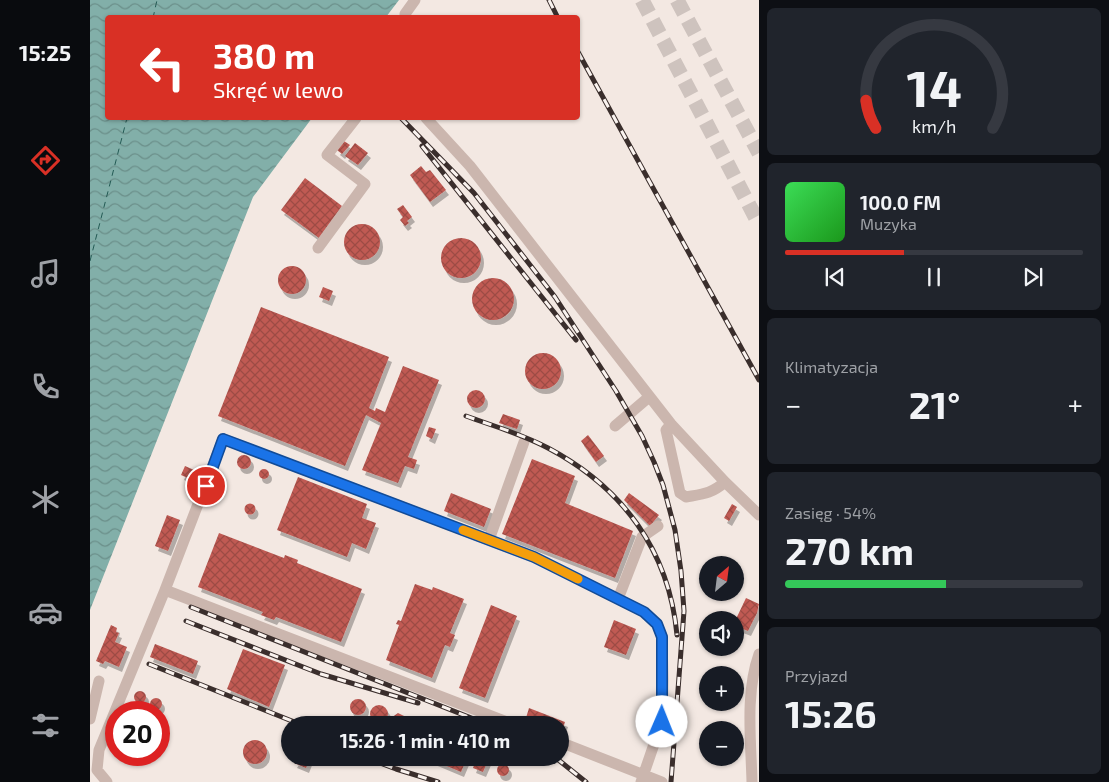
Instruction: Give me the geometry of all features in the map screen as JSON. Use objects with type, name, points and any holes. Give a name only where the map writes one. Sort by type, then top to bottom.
[{"type":"street","points":[[404,14],[415,0]]},
{"type":"street","points":[[318,248],[365,184],[327,155],[354,120]]},
{"type":"street","points":[[428,120],[470,166],[671,424],[725,482],[759,515]]},
{"type":"street","points":[[615,426],[650,397]]},
{"type":"street","points":[[671,424],[666,430],[680,493],[686,496],[707,494],[725,482]]},
{"type":"street","points":[[107,782],[97,770],[99,750],[165,590],[223,439],[534,557],[644,612],[657,624],[662,637],[662,722],[642,778]]},
{"type":"street","points":[[489,540],[524,442]]},
{"type":"street","points":[[618,599],[642,537],[658,526]]},
{"type":"street","points":[[165,590],[492,716]]},
{"type":"street","points":[[752,782],[755,709],[754,668],[759,654]]},
{"type":"street","points":[[90,719],[100,680]]},
{"type":"street","points":[[569,746],[642,778],[662,782]]},
{"type":"water","points":[[90,0],[399,0],[388,15],[105,15],[105,120],[311,120],[253,197],[90,610]]},
{"type":"building","points":[[344,141],[350,145],[342,154],[337,150]]},
{"type":"building","points":[[355,143],[368,153],[358,165],[345,156]]},
{"type":"building","points":[[421,166],[426,172],[430,170],[446,190],[430,202],[410,175]]},
{"type":"building","points":[[305,178],[342,206],[319,238],[281,210]]},
{"type":"building","points":[[403,205],[412,217],[405,226],[400,220],[403,217],[397,209]]},
{"type":"building","points":[[362,224],[369,225],[375,229],[379,235],[379,249],[375,255],[369,259],[362,260],[355,259],[349,255],[345,249],[344,242],[345,235],[349,229],[355,225]]},
{"type":"building","points":[[465,238],[472,241],[478,247],[481,258],[480,266],[472,275],[465,278],[457,278],[450,275],[442,266],[441,254],[444,247],[453,239]]},
{"type":"building","points":[[292,266],[302,270],[306,280],[302,290],[292,294],[282,290],[278,280],[282,270]]},
{"type":"building","points":[[493,278],[508,284],[514,299],[508,314],[493,320],[478,314],[472,299],[478,284]]},
{"type":"building","points":[[323,287],[333,291],[329,301],[319,297]]},
{"type":"building","points":[[261,307],[389,357],[369,408],[375,411],[376,408],[385,412],[403,366],[439,380],[408,457],[417,460],[414,469],[405,466],[398,483],[362,470],[381,423],[366,415],[345,466],[218,416]]},
{"type":"building","points":[[543,353],[550,354],[556,358],[560,364],[560,378],[556,384],[550,388],[543,389],[536,388],[530,384],[526,378],[525,371],[526,364],[530,358],[536,354]]},
{"type":"building","points":[[476,390],[482,393],[485,399],[482,405],[476,408],[470,405],[467,399],[470,393]]},
{"type":"building","points":[[503,414],[520,420],[517,429],[499,423]]},
{"type":"building","points":[[429,427],[436,429],[432,439],[426,436]]},
{"type":"building","points":[[588,435],[604,456],[596,462],[581,441]]},
{"type":"building","points":[[241,455],[247,455],[251,462],[247,469],[241,469],[237,465],[237,459]]},
{"type":"building","points":[[532,459],[575,476],[565,503],[633,531],[615,578],[502,534]]},
{"type":"building","points":[[185,466],[194,470],[190,479],[181,475]]},
{"type":"building","points":[[262,469],[266,469],[269,474],[268,478],[262,479],[259,476],[259,472]]},
{"type":"building","points":[[298,477],[367,504],[362,518],[376,523],[366,549],[352,543],[347,557],[277,530]]},
{"type":"building","points":[[451,493],[491,509],[484,527],[444,511]]},
{"type":"building","points":[[629,493],[659,515],[650,526],[624,500]]},
{"type":"building","points":[[248,504],[252,504],[255,509],[254,513],[248,514],[245,511],[245,507]]},
{"type":"building","points":[[732,504],[737,507],[729,521],[724,518]]},
{"type":"building","points":[[167,515],[180,520],[168,551],[155,546]]},
{"type":"building","points":[[219,533],[284,558],[285,555],[298,560],[297,563],[362,589],[341,642],[276,617],[274,620],[261,615],[263,612],[198,587]]},
{"type":"building","points":[[415,584],[432,590],[433,587],[464,599],[450,633],[455,635],[450,647],[445,645],[432,678],[386,660],[399,625],[396,624],[398,620],[401,621]]},
{"type":"building","points":[[746,598],[759,604],[757,613],[748,631],[744,629],[744,611],[740,611]]},
{"type":"building","points":[[491,605],[517,616],[485,698],[459,688]]},
{"type":"building","points":[[614,620],[636,629],[626,655],[604,647]]},
{"type":"building","points":[[111,625],[117,628],[116,632],[119,633],[115,642],[127,647],[119,667],[105,661],[103,664],[96,661]]},
{"type":"building","points":[[155,644],[198,661],[193,674],[150,657]]},
{"type":"building","points":[[243,649],[285,665],[269,707],[227,689]]},
{"type":"building","points":[[140,691],[145,695],[144,701],[136,701],[134,697]]},
{"type":"building","points":[[156,698],[160,701],[152,701]]},
{"type":"building","points":[[355,699],[361,699],[366,704],[364,713],[355,715],[350,710],[350,704]]},
{"type":"building","points":[[379,705],[387,711],[387,716],[371,716],[370,714],[373,708]]},
{"type":"building","points":[[529,708],[550,716],[527,716]]},
{"type":"building","points":[[255,740],[264,743],[267,752],[264,761],[255,764],[246,761],[243,752],[246,743]]},
{"type":"building","points":[[447,766],[464,766],[461,772]]},
{"type":"building","points":[[474,766],[486,766],[483,772],[473,768]]},
{"type":"building","points":[[499,766],[507,766],[507,774],[503,776],[497,770]]},
{"type":"ferry route","points":[[154,15],[157,0]]},
{"type":"ferry route","points":[[90,261],[126,120]]},
{"type":"tunnel","points":[[642,0],[759,224]]},
{"type":"tunnel","points":[[677,0],[759,153]]},
{"type":"railway","points":[[549,0],[556,15]]},
{"type":"railway","points":[[580,56],[759,380]]},
{"type":"railway","points":[[403,120],[474,193],[555,297],[616,391],[642,436],[654,462],[663,485],[675,530],[684,611],[671,782]]},
{"type":"railway","points":[[422,146],[576,340]]},
{"type":"railway","points":[[466,416],[518,434],[548,448],[598,482],[619,502],[637,524],[652,549],[664,575],[672,604],[677,635]]},
{"type":"railway","points":[[191,607],[466,716]]},
{"type":"railway","points":[[186,621],[321,674],[418,703]]},
{"type":"railway","points":[[149,664],[281,717]]},
{"type":"railway","points":[[388,766],[438,782]]},
{"type":"railway","points":[[566,766],[586,782]]},
{"type":"slow traffic","points":[[463,530],[534,557],[578,579]]},
{"type":"route","points":[[206,486],[223,439],[534,557],[644,612],[657,624],[662,637],[662,722]]}]
